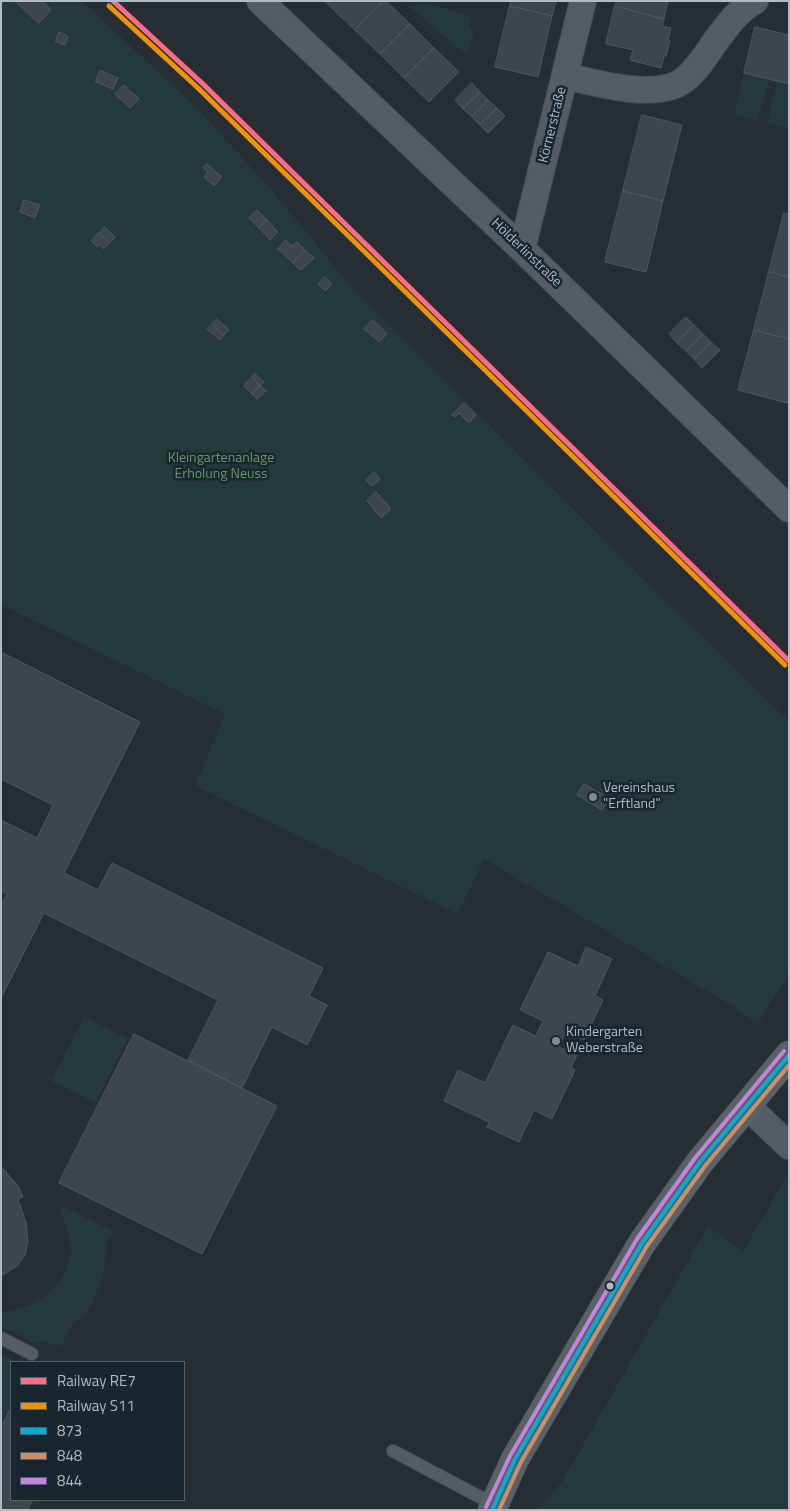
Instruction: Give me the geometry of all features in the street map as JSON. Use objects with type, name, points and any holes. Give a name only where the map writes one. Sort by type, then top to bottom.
[{"type":"main road","points":[[493,1507],[515,1459],[642,1243],[700,1162],[789,1055]]},
{"type":"street","name":"Hölderlinstraße","points":[[260,1],[522,249],[789,510]]},
{"type":"street","name":"Körnerstraße","points":[[522,249],[583,1]]},
{"type":"street","points":[[565,76],[620,88],[653,90],[670,88],[683,81],[695,70],[725,28],[748,5],[756,1]]},
{"type":"street","points":[[747,1106],[789,1146]]},
{"type":"lane","points":[[1,1338],[32,1354]]},
{"type":"lane","points":[[393,1452],[493,1507]]},
{"type":"green space","name":"Kleingartenanlage Erholung Neuss","points":[[1,1],[82,1],[196,107],[271,189],[349,284],[632,568],[789,721],[789,972],[758,1024],[736,1008],[484,859],[458,914],[195,786],[225,714],[1,605]]},
{"type":"green space","points":[[419,1],[471,16],[469,28],[475,31],[466,55],[412,9]]},
{"type":"green space","points":[[744,73],[769,79],[758,121],[734,115]]},
{"type":"green space","points":[[777,81],[789,84],[789,129],[767,123]]},
{"type":"green space","points":[[84,1017],[128,1039],[96,1103],[51,1081]]},
{"type":"green space","points":[[789,1172],[789,1510],[539,1510],[563,1480],[708,1226],[743,1251]]},
{"type":"green space","points":[[63,1206],[114,1232],[106,1240],[106,1259],[101,1281],[92,1304],[85,1315],[73,1323],[65,1335],[62,1346],[40,1341],[37,1344],[1,1326],[1,1312],[18,1309],[38,1301],[54,1288],[65,1272],[70,1254],[70,1242],[60,1208]]},
{"type":"green space","points":[[1,1354],[15,1361],[10,1361],[10,1410],[1,1428]]},
{"type":"building","points":[[15,1],[42,1],[51,10],[39,23]]},
{"type":"building","points":[[325,1],[384,1],[355,30]]},
{"type":"building","points":[[384,1],[410,24],[380,54],[355,30]]},
{"type":"building","points":[[511,1],[556,1],[552,16],[510,6]]},
{"type":"building","points":[[617,1],[668,1],[664,19],[615,6]]},
{"type":"building","points":[[510,6],[552,16],[538,77],[495,67]]},
{"type":"building","points":[[615,6],[664,19],[662,26],[671,28],[666,56],[664,56],[661,68],[630,60],[633,50],[606,44]]},
{"type":"building","points":[[410,24],[434,48],[404,78],[380,54]]},
{"type":"building","points":[[755,27],[789,35],[789,84],[744,73]]},
{"type":"building","points":[[59,32],[68,36],[65,45],[56,42]]},
{"type":"building","points":[[434,48],[459,72],[429,102],[404,78]]},
{"type":"building","points":[[100,70],[118,78],[113,89],[96,82]]},
{"type":"building","points":[[472,83],[480,92],[463,109],[455,100]]},
{"type":"building","points":[[124,85],[139,99],[130,108],[115,94]]},
{"type":"building","points":[[480,92],[488,100],[472,117],[463,109]]},
{"type":"building","points":[[488,100],[497,108],[480,125],[472,117]]},
{"type":"building","points":[[497,108],[505,116],[488,133],[480,125]]},
{"type":"building","points":[[642,115],[682,125],[663,201],[623,191]]},
{"type":"building","points":[[207,164],[222,177],[214,186],[204,177],[208,172],[203,168]]},
{"type":"building","points":[[623,191],[663,201],[646,272],[605,262]]},
{"type":"building","points":[[24,200],[40,205],[35,218],[20,212]]},
{"type":"building","points":[[257,210],[267,220],[259,228],[249,218]]},
{"type":"building","points":[[784,213],[789,214],[789,277],[769,272]]},
{"type":"building","points":[[267,220],[278,232],[270,240],[259,228]]},
{"type":"building","points":[[105,227],[115,237],[109,243],[99,233]]},
{"type":"building","points":[[99,233],[109,243],[104,249],[99,244],[97,247],[91,241]]},
{"type":"building","points":[[286,240],[292,246],[297,242],[305,250],[293,263],[278,249]]},
{"type":"building","points":[[305,250],[314,258],[301,270],[293,263]]},
{"type":"building","points":[[769,272],[789,277],[789,339],[754,330]]},
{"type":"building","points":[[325,277],[332,284],[325,291],[318,284]]},
{"type":"building","points":[[686,317],[694,325],[677,343],[669,334]]},
{"type":"building","points":[[217,319],[229,330],[224,335],[212,324]]},
{"type":"building","points":[[373,320],[387,334],[379,342],[364,329]]},
{"type":"building","points":[[212,324],[224,335],[220,340],[207,329]]},
{"type":"building","points":[[694,325],[703,334],[686,351],[677,343]]},
{"type":"building","points":[[754,330],[789,339],[789,396],[787,403],[738,390]]},
{"type":"building","points":[[703,334],[711,342],[694,359],[686,351]]},
{"type":"building","points":[[711,342],[720,350],[702,368],[694,359]]},
{"type":"building","points":[[255,374],[264,382],[260,386],[252,377]]},
{"type":"building","points":[[252,377],[260,386],[252,394],[244,386]]},
{"type":"building","points":[[260,386],[266,391],[257,399],[252,394]]},
{"type":"building","points":[[464,403],[476,415],[469,423],[459,413],[455,417],[452,415]]},
{"type":"building","points":[[374,472],[380,479],[372,486],[366,480]]},
{"type":"building","points":[[376,492],[391,509],[381,518],[367,501]]},
{"type":"building","points":[[1,652],[140,722],[64,873],[98,890],[112,863],[323,968],[309,996],[327,1005],[307,1045],[272,1027],[242,1088],[188,1060],[218,1000],[44,913],[1,998],[1,906],[7,894],[1,891],[1,820],[37,838],[53,805],[1,779]]},
{"type":"building","name":"Vereinshaus \"Erftland\"","points":[[584,784],[609,798],[602,810],[577,795]]},
{"type":"building","points":[[586,947],[612,959],[595,996],[603,1000],[584,1040],[566,1032],[559,1047],[577,1055],[571,1068],[575,1070],[552,1119],[534,1110],[519,1142],[487,1127],[489,1122],[444,1101],[458,1070],[485,1083],[513,1025],[536,1036],[543,1021],[520,1010],[548,952],[578,966]]},
{"type":"building","points":[[134,1034],[277,1106],[202,1254],[59,1183]]},
{"type":"building","points":[[1,1166],[18,1186],[23,1197],[18,1199],[26,1223],[28,1242],[25,1255],[17,1266],[1,1276]]},
{"type":"building","points":[[10,1410],[10,1501],[32,1501],[27,1510],[1,1510],[1,1428]]},
{"type":"rail line","name":"RE7","points":[[113,1],[203,84],[789,661]]},
{"type":"rail line","name":"S11","points":[[109,6],[199,89],[785,665]]},
{"type":"transit line","name":"844","points":[[486,1507],[510,1456],[637,1239],[695,1158],[784,1051]]},
{"type":"transit line","name":"873","points":[[492,1510],[515,1459],[642,1243],[700,1162],[789,1055]]},
{"type":"transit line","name":"848","points":[[499,1510],[521,1462],[647,1246],[705,1166],[789,1065]]},
{"type":"place","name":"Vereinshaus \"Erftland\"","points":[[593,797]]},
{"type":"place","name":"Kindergarten Weberstraße","points":[[556,1041]]}]
